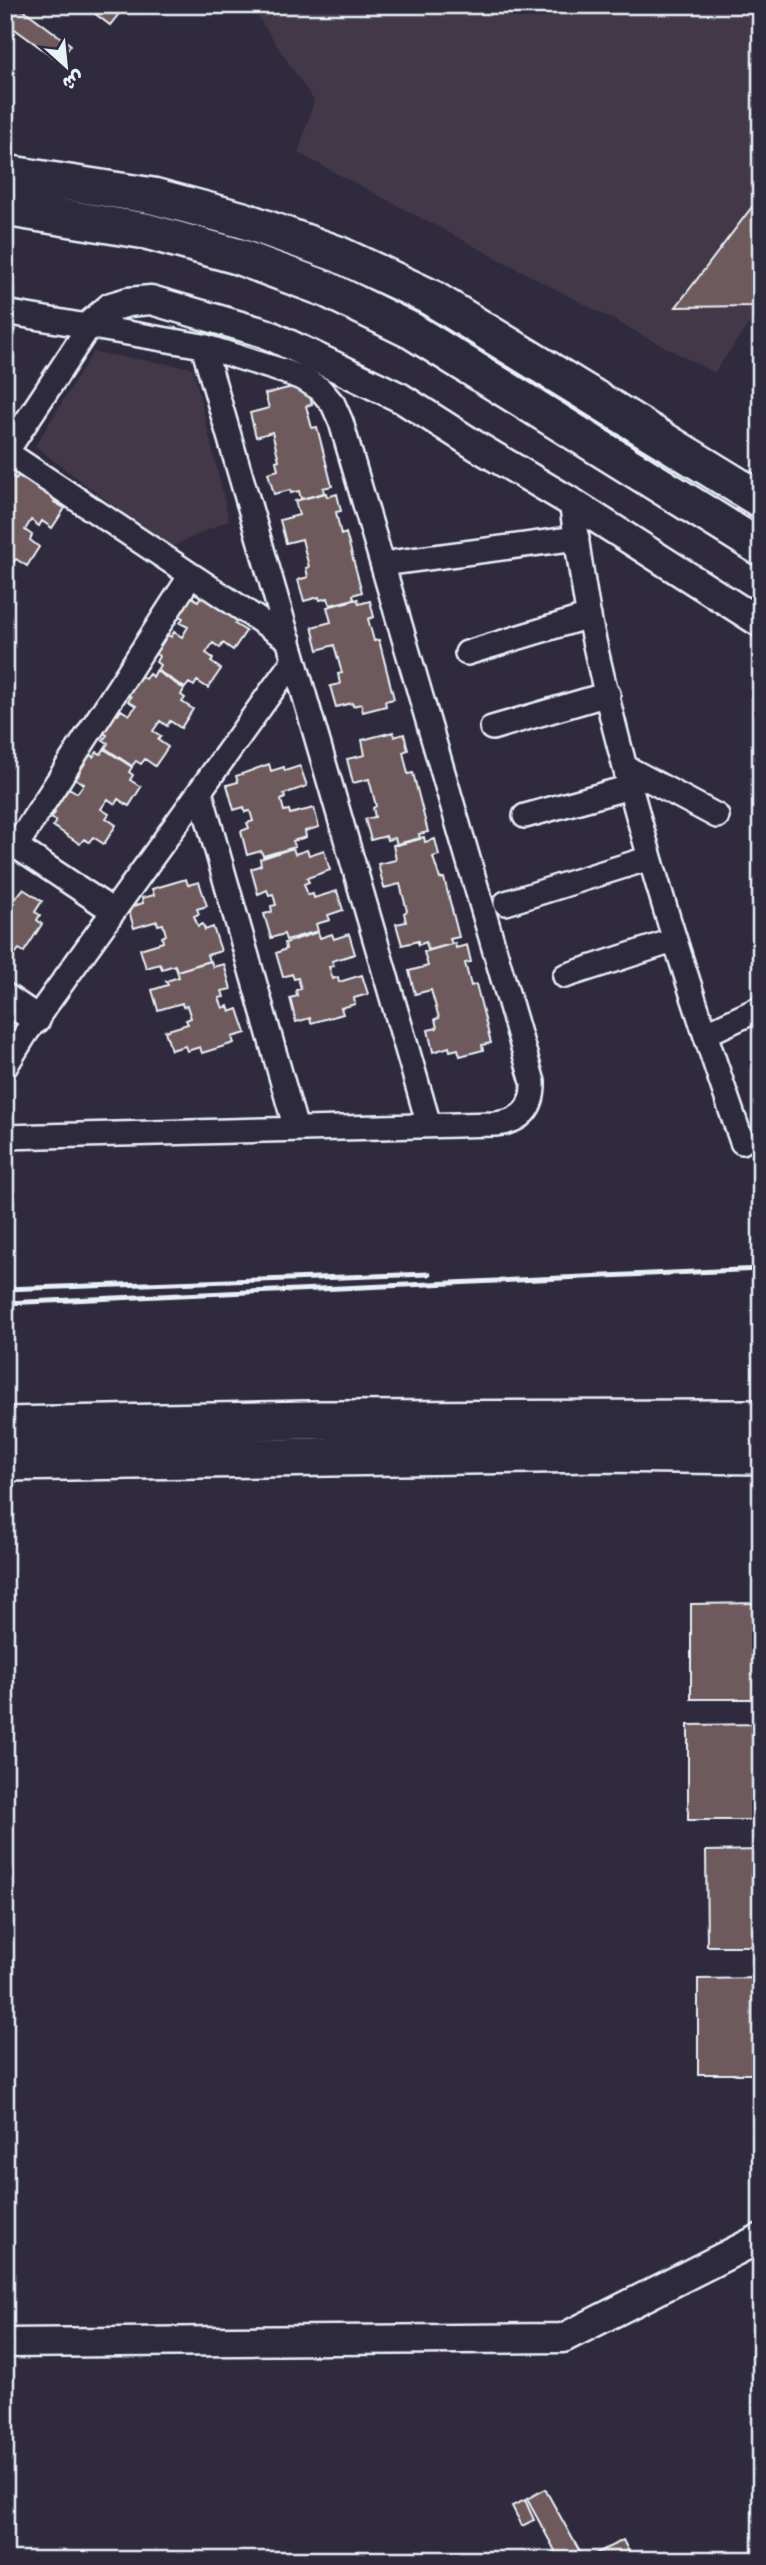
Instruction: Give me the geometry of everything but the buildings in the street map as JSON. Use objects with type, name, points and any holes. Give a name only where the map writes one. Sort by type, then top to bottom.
[{"type":"highway","points":[[5,1426],[325,1420],[761,1419]]},
{"type":"highway","points":[[5,1462],[596,1453],[761,1455]]},
{"type":"main road","points":[[5,173],[153,196],[243,220],[338,254],[430,297],[761,500]]},
{"type":"main road","points":[[5,208],[146,231],[237,256],[327,289],[412,331],[761,548]]},
{"type":"street","points":[[291,650],[191,575],[6,453],[90,325],[111,307],[151,300],[265,333],[401,398],[761,623]]},
{"type":"street","points":[[5,312],[203,346],[304,379],[320,390],[333,404],[341,422],[533,1082],[533,1096],[529,1108],[509,1123],[5,1137]]},
{"type":"street","points":[[203,346],[429,1125]]},
{"type":"street","points":[[571,502],[589,616],[627,777],[673,941],[742,1142]]},
{"type":"street","points":[[397,562],[577,538]]},
{"type":"street","points":[[113,911],[11,843],[191,575]]},
{"type":"street","points":[[467,653],[589,616]]},
{"type":"street","points":[[5,1067],[22,1024],[113,911],[200,791],[291,650]]},
{"type":"street","points":[[492,729],[608,694]]},
{"type":"street","points":[[525,816],[627,777],[717,816]]},
{"type":"street","points":[[200,791],[296,1129]]},
{"type":"street","points":[[506,902],[650,858]]},
{"type":"street","points":[[565,976],[673,941]]},
{"type":"street","points":[[5,998],[22,1024]]},
{"type":"street","points":[[705,1034],[761,1008]]},
{"type":"street","points":[[5,2343],[563,2338],[761,2238]]},
{"type":"shaded area","points":[[250,5],[761,5],[761,334],[748,325],[714,373],[298,153],[314,101]]},
{"type":"shaded area","points":[[93,352],[193,368],[229,520],[169,548],[35,446]]},
{"type":"railway","points":[[5,1303],[761,1269]]},
{"type":"railway","points":[[5,1289],[429,1274]]}]
